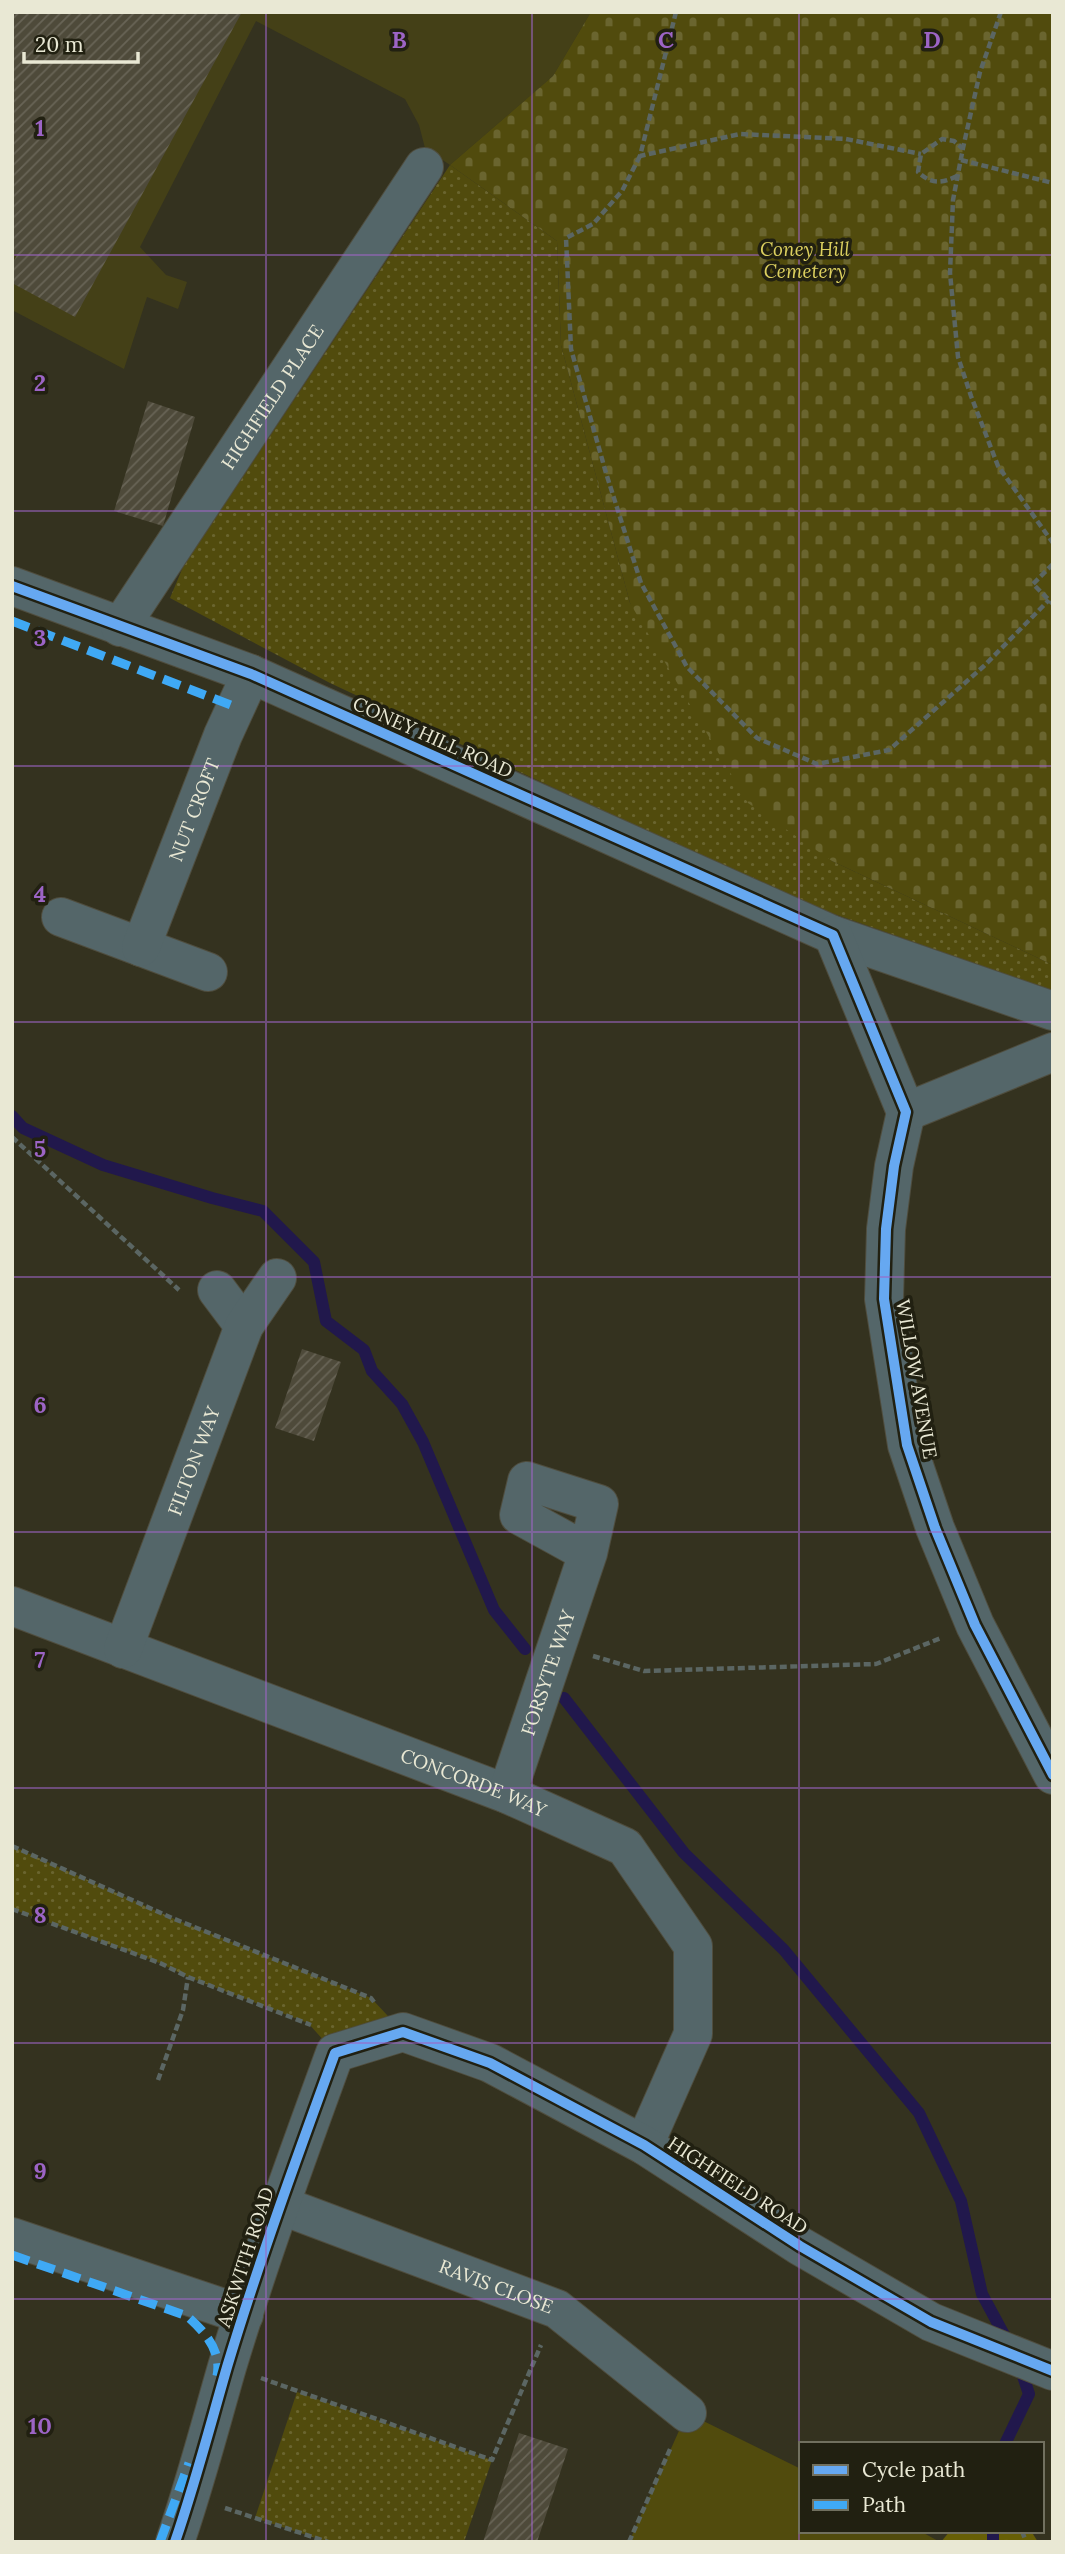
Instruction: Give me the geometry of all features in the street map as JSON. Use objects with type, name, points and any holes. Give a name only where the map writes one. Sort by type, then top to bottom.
[{"type":"street","name":"HIGHFIELD PLACE","points":[[120,627],[424,167]]},
{"type":"street","name":"CONEY HILL ROAD","points":[[12,586],[251,674],[833,934],[1053,1011]]},
{"type":"street","name":"NUT CROFT","points":[[141,947],[223,735],[251,674]]},
{"type":"street","points":[[61,917],[208,972]]},
{"type":"street","points":[[833,934],[906,1112],[1053,1052]]},
{"type":"street","name":"WILLOW AVENUE","points":[[906,1112],[894,1166],[886,1229],[884,1299],[908,1445],[934,1528],[975,1625],[1053,1775]]},
{"type":"street","name":"FILTON WAY","points":[[123,1649],[244,1326],[277,1278]]},
{"type":"street","points":[[217,1290],[244,1326]]},
{"type":"street","name":"FORSYTE WAY","points":[[507,1794],[588,1553]]},
{"type":"street","name":"CONCORDE WAY","points":[[12,1606],[507,1794],[625,1847],[693,1946],[693,2034],[644,2145]]},
{"type":"street","points":[[335,2053],[402,2032]]},
{"type":"street","name":"HIGHFIELD ROAD","points":[[402,2032],[489,2063],[644,2145],[800,2246],[931,2322],[1053,2371]]},
{"type":"street","name":"ASKWITH ROAD","points":[[175,2542],[244,2315],[335,2053]]},
{"type":"street","name":"RAVIS CLOSE","points":[[280,2205],[557,2309],[687,2413]]},
{"type":"street","points":[[12,2237],[244,2315]]},
{"type":"path","points":[[676,12],[640,156],[622,191],[593,224],[566,237],[572,349],[606,473],[641,583],[687,667],[757,738],[817,764],[889,750],[1051,602],[1033,584],[1053,564]]},
{"type":"path","points":[[1001,12],[980,72],[953,200],[950,273],[958,357],[998,466],[1053,543]]},
{"type":"path","points":[[640,156],[740,134],[846,139],[921,154]]},
{"type":"path","points":[[958,176],[944,182],[928,181],[918,172],[921,154],[942,139],[954,141],[963,148]]},
{"type":"path","points":[[961,160],[1053,183]]},
{"type":"path","points":[[12,1137],[194,1305],[217,1290]]},
{"type":"path","points":[[556,1644],[644,1671],[876,1664],[975,1625]]},
{"type":"path","points":[[12,1846],[172,1918],[371,1998],[402,2032]]},
{"type":"path","points":[[12,1909],[160,1963],[188,1977],[308,2023],[335,2053]]},
{"type":"path","points":[[158,2080],[183,2010],[188,1977]]},
{"type":"path","points":[[297,2392],[492,2460],[557,2309]]},
{"type":"path","points":[[629,2542],[687,2413]]},
{"type":"path","points":[[255,2518],[328,2542]]},
{"type":"shaded area","points":[[12,12],[591,12],[553,76],[450,165],[425,148],[419,125],[405,99],[256,21],[140,247],[166,275],[187,282],[178,309],[147,297],[124,369],[12,310]]},
{"type":"green space","name":"Coney Hill Cemetery","points":[[591,12],[1053,12],[1053,965],[832,861],[748,803],[630,603],[561,345],[557,241],[450,165],[553,76]]},
{"type":"green space","points":[[450,165],[557,241],[561,345],[630,603],[832,861],[1053,965],[1053,991],[789,898],[330,683],[170,598],[183,567]]},
{"type":"green space","points":[[12,1846],[172,1918],[371,1998],[403,2032],[335,2053],[308,2023],[188,1977],[160,1963],[12,1909]]},
{"type":"green space","points":[[297,2392],[492,2460],[464,2542],[328,2542],[255,2518]]},
{"type":"green space","points":[[687,2413],[799,2468],[799,2533],[924,2533],[940,2542],[629,2542]]},
{"type":"green space","points":[[948,2533],[1032,2533],[1038,2542],[941,2542]]},
{"type":"building","points":[[12,12],[242,12],[75,317],[12,283],[12,264],[17,255],[12,253]]},
{"type":"building","points":[[148,401],[195,417],[163,526],[114,511]]},
{"type":"building","points":[[302,1349],[341,1362],[314,1441],[275,1428]]},
{"type":"building","points":[[519,2433],[568,2449],[537,2542],[483,2542]]},
{"type":"waterway","points":[[12,1116],[23,1128],[103,1165],[263,1211],[314,1262],[326,1321],[364,1350],[372,1371],[402,1404],[423,1442],[494,1610],[525,1649]]},
{"type":"waterway","points":[[564,1698],[684,1853],[784,1950],[919,2113],[961,2201],[982,2294],[1009,2344]]},
{"type":"waterway","points":[[1006,2442],[1029,2394],[1020,2367]]},
{"type":"waterway","points":[[993,2533],[993,2542]]},
{"type":"marked path","points":[[12,621],[236,707]]},
{"type":"marked path","points":[[12,2255],[187,2316],[211,2343],[217,2358],[217,2376]]},
{"type":"marked path","points":[[160,2542],[189,2463]]},
{"type":"cycle path","points":[[12,586],[251,674],[833,935],[906,1112],[894,1166],[886,1229],[884,1299],[907,1445],[935,1528],[975,1625],[1053,1775]]},
{"type":"cycle path","points":[[175,2542],[252,2288],[335,2053],[403,2032],[490,2063],[644,2145],[800,2246],[931,2322],[1053,2371]]}]
